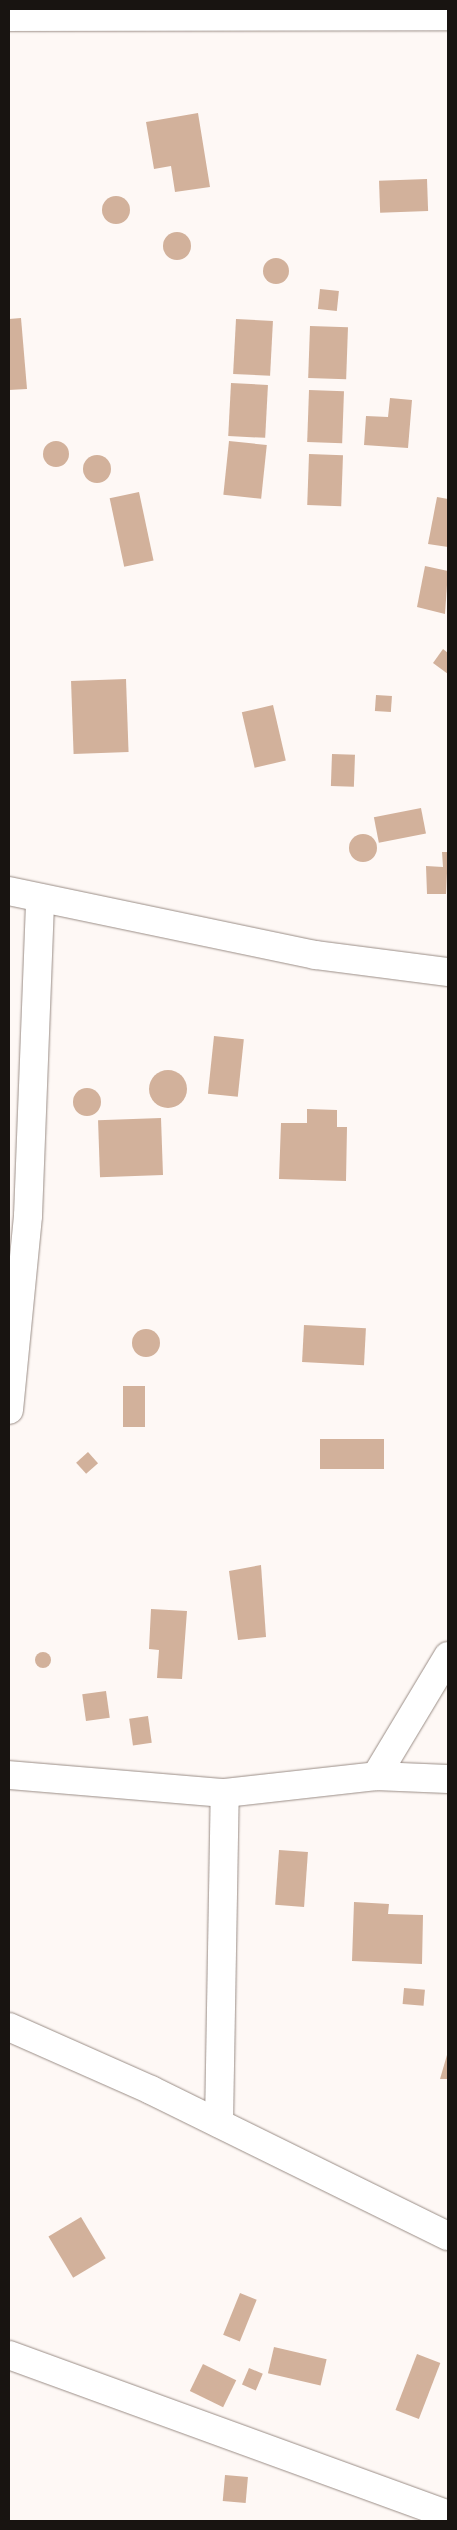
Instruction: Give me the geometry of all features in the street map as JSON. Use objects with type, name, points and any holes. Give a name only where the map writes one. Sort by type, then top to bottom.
[{"type":"street","points":[[9,17],[448,16]]},
{"type":"street","points":[[9,891],[315,955],[448,972]]},
{"type":"street","points":[[9,1410],[28,1216],[40,898]]},
{"type":"street","points":[[376,1776],[448,1656]]},
{"type":"street","points":[[9,1775],[225,1793],[376,1776],[448,1779]]},
{"type":"street","points":[[219,2123],[225,1793]]},
{"type":"street","points":[[9,2027],[219,2123],[448,2236]]},
{"type":"street","points":[[9,2355],[448,2515]]},
{"type":"building","points":[[198,113],[210,187],[175,192],[171,166],[154,169],[146,122]]},
{"type":"building","points":[[427,179],[428,211],[380,213],[379,181]]},
{"type":"building","points":[[116,196],[126,200],[130,210],[126,220],[116,224],[106,220],[102,210],[106,200]]},
{"type":"building","points":[[177,232],[187,236],[191,246],[187,256],[177,260],[167,256],[163,246],[167,236]]},
{"type":"building","points":[[276,258],[286,261],[289,271],[286,281],[276,284],[266,281],[263,271],[266,261]]},
{"type":"building","points":[[320,289],[339,291],[337,311],[318,309]]},
{"type":"building","points":[[21,318],[27,389],[9,390],[9,319]]},
{"type":"building","points":[[236,319],[273,321],[270,376],[233,374]]},
{"type":"building","points":[[310,326],[348,327],[346,379],[308,378]]},
{"type":"building","points":[[231,383],[268,385],[265,438],[228,436]]},
{"type":"building","points":[[309,390],[344,391],[342,443],[307,442]]},
{"type":"building","points":[[390,398],[412,400],[408,448],[364,445],[366,416],[388,417]]},
{"type":"building","points":[[56,441],[66,444],[69,454],[66,464],[56,467],[46,464],[43,454],[46,444]]},
{"type":"building","points":[[229,441],[267,445],[261,499],[223,495]]},
{"type":"building","points":[[309,454],[343,455],[341,506],[307,505]]},
{"type":"building","points":[[97,455],[107,459],[111,469],[107,479],[97,483],[87,479],[83,469],[87,459]]},
{"type":"building","points":[[139,492],[154,560],[124,567],[110,498]]},
{"type":"building","points":[[437,497],[448,499],[448,547],[428,544]]},
{"type":"building","points":[[425,566],[448,571],[445,614],[417,607]]},
{"type":"building","points":[[443,649],[448,653],[448,674],[433,663]]},
{"type":"building","points":[[126,679],[129,752],[74,754],[71,681]]},
{"type":"building","points":[[376,695],[392,696],[391,712],[375,711]]},
{"type":"building","points":[[273,705],[286,761],[255,768],[242,712]]},
{"type":"building","points":[[332,754],[355,755],[354,787],[331,786]]},
{"type":"building","points":[[421,808],[426,834],[379,843],[374,817]]},
{"type":"building","points":[[363,834],[373,838],[377,848],[373,858],[363,862],[353,858],[349,848],[353,838]]},
{"type":"building","points":[[442,852],[448,852],[446,894],[427,894],[426,866],[443,867]]},
{"type":"building","points":[[214,1036],[244,1039],[238,1097],[208,1094]]},
{"type":"building","points":[[168,1070],[181,1076],[187,1089],[181,1102],[168,1108],[155,1102],[149,1089],[155,1076]]},
{"type":"building","points":[[87,1088],[97,1092],[101,1102],[97,1112],[87,1116],[77,1112],[73,1102],[77,1092]]},
{"type":"building","points":[[307,1109],[337,1110],[337,1127],[347,1127],[346,1181],[279,1179],[281,1123],[307,1123]]},
{"type":"building","points":[[161,1118],[163,1175],[100,1177],[98,1120]]},
{"type":"building","points":[[304,1325],[366,1328],[364,1365],[302,1362]]},
{"type":"building","points":[[146,1329],[156,1333],[160,1343],[156,1353],[146,1357],[136,1353],[132,1343],[136,1333]]},
{"type":"building","points":[[123,1386],[145,1386],[145,1427],[123,1427]]},
{"type":"building","points":[[320,1439],[384,1439],[384,1469],[320,1469]]},
{"type":"building","points":[[88,1452],[98,1463],[86,1474],[76,1463]]},
{"type":"building","points":[[261,1565],[266,1637],[238,1640],[229,1571]]},
{"type":"building","points":[[151,1609],[187,1611],[182,1679],[157,1678],[159,1650],[149,1649]]},
{"type":"building","points":[[43,1652],[49,1654],[51,1660],[49,1666],[43,1668],[37,1666],[35,1660],[37,1654]]},
{"type":"building","points":[[106,1691],[110,1718],[86,1721],[82,1694]]},
{"type":"building","points":[[148,1716],[152,1743],[133,1745],[129,1719]]},
{"type":"building","points":[[279,1850],[308,1852],[304,1907],[275,1905]]},
{"type":"building","points":[[354,1902],[389,1904],[388,1914],[423,1915],[422,1964],[352,1961]]},
{"type":"building","points":[[404,1988],[425,1990],[424,2006],[403,2004]]},
{"type":"building","points":[[447,2055],[448,2079],[440,2079]]},
{"type":"building","points":[[81,2217],[106,2258],[73,2278],[48,2237]]},
{"type":"building","points":[[240,2293],[257,2300],[240,2341],[223,2335]]},
{"type":"building","points":[[274,2347],[327,2359],[321,2385],[268,2373]]},
{"type":"building","points":[[417,2354],[440,2363],[419,2419],[395,2410]]},
{"type":"building","points":[[203,2364],[236,2380],[223,2407],[190,2391]]},
{"type":"building","points":[[249,2368],[263,2374],[256,2390],[242,2385]]},
{"type":"building","points":[[225,2475],[248,2477],[246,2503],[223,2501]]}]
